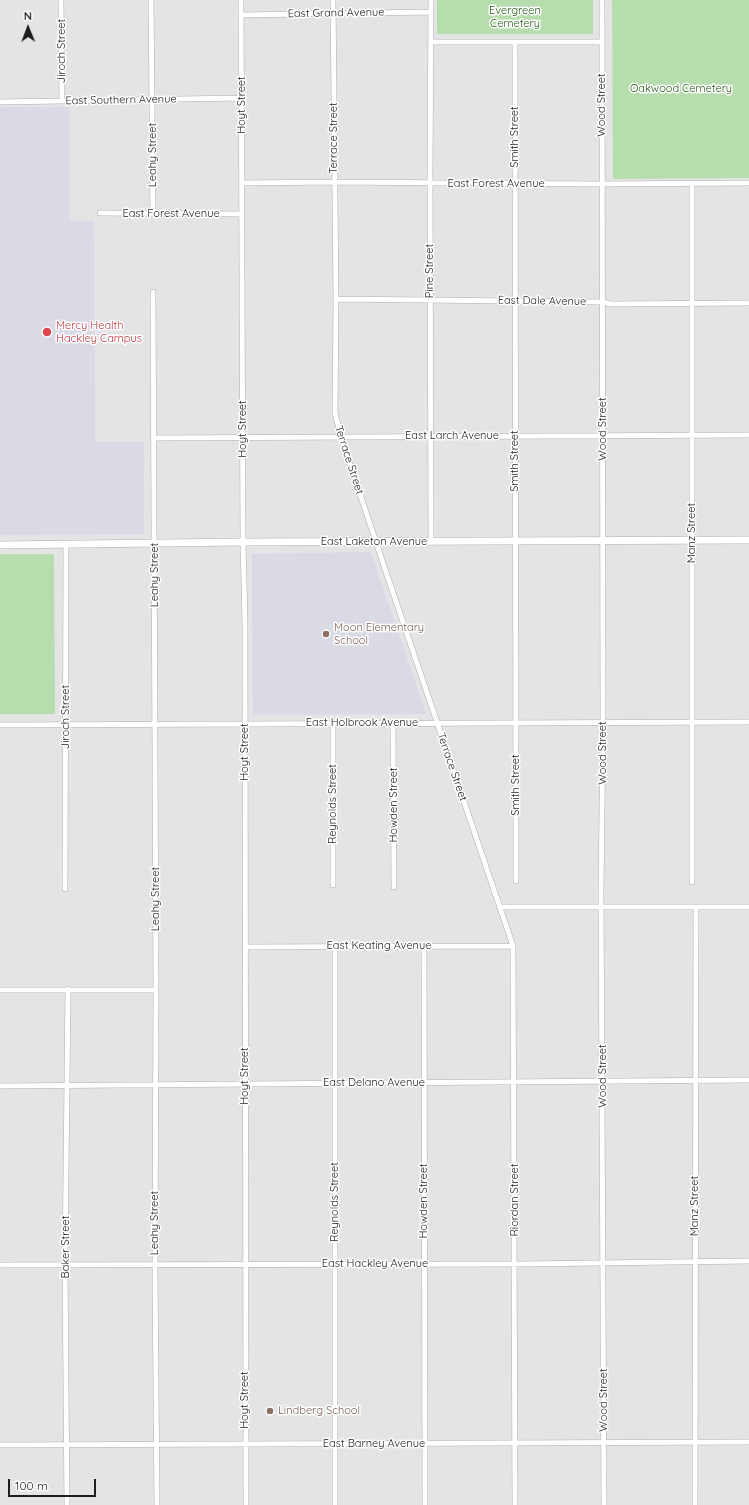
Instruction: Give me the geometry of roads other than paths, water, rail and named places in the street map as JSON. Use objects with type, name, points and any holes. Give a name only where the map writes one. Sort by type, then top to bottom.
[{"type":"main road","name":"East Laketon Avenue","points":[[0,546],[243,542],[749,540]]},
{"type":"street","name":"Jiroch Street","points":[[61,0],[62,101]]},
{"type":"street","name":"Leahy Street","points":[[151,0],[153,213]]},
{"type":"street","name":"Hoyt Street","points":[[241,0],[243,542],[245,625],[244,947],[246,1505]]},
{"type":"street","name":"Terrace Street","points":[[333,0],[336,299],[335,413],[341,437],[376,542],[497,898]]},
{"type":"street","name":"Pine Street","points":[[431,0],[431,542]]},
{"type":"street","name":"Wood Street","points":[[602,0],[603,722],[601,907],[604,1263],[604,1505]]},
{"type":"street","name":"East Grand Avenue","points":[[241,15],[431,12]]},
{"type":"street","points":[[431,42],[602,42]]},
{"type":"street","name":"Smith Street","points":[[515,42],[516,881]]},
{"type":"street","name":"East Southern Avenue","points":[[0,102],[242,98]]},
{"type":"street","name":"East Forest Avenue","points":[[242,184],[334,182],[515,184],[749,183]]},
{"type":"street","name":"Manz Street","points":[[692,184],[692,882]]},
{"type":"street","name":"East Forest Avenue","points":[[100,214],[242,214]]},
{"type":"street","name":"Leahy Street","points":[[153,292],[155,438],[155,1264],[157,1505]]},
{"type":"street","name":"East Dale Avenue","points":[[336,299],[603,302],[610,304],[749,303]]},
{"type":"street","name":"East Larch Avenue","points":[[155,438],[749,435]]},
{"type":"street","name":"Jiroch Street","points":[[65,889],[66,544]]},
{"type":"street","name":"East Holbrook Avenue","points":[[0,725],[393,722],[749,722]]},
{"type":"street","name":"Howden Street","points":[[393,722],[394,887]]},
{"type":"street","name":"Reynolds Street","points":[[333,723],[333,885]]},
{"type":"street","name":"Riordan Street","points":[[497,898],[513,946],[515,1505]]},
{"type":"street","points":[[500,907],[749,907]]},
{"type":"street","name":"Manz Street","points":[[695,1505],[696,907]]},
{"type":"street","name":"Reynolds Street","points":[[335,946],[335,1505]]},
{"type":"street","name":"Howden Street","points":[[424,946],[425,1505]]},
{"type":"street","name":"East Keating Avenue","points":[[244,947],[513,946]]},
{"type":"street","points":[[0,990],[156,990]]},
{"type":"street","name":"Baker Street","points":[[67,1505],[65,1264],[68,990]]},
{"type":"street","name":"East Delano Avenue","points":[[0,1086],[749,1080]]},
{"type":"street","name":"East Hackley Avenue","points":[[0,1265],[515,1264],[749,1261]]},
{"type":"street","name":"East Barney Avenue","points":[[0,1445],[749,1442]]},
{"type":"place","name":"Mercy Health Hackley Campus","points":[[47,332]]},
{"type":"place","name":"Moon Elementary School","points":[[326,634]]},
{"type":"place","name":"Lindberg School","points":[[270,1411]]},
{"type":"park label","name":"Evergreen Cemetery","points":[[515,17]]},
{"type":"park label","name":"Oakwood Cemetery","points":[[681,89]]}]
